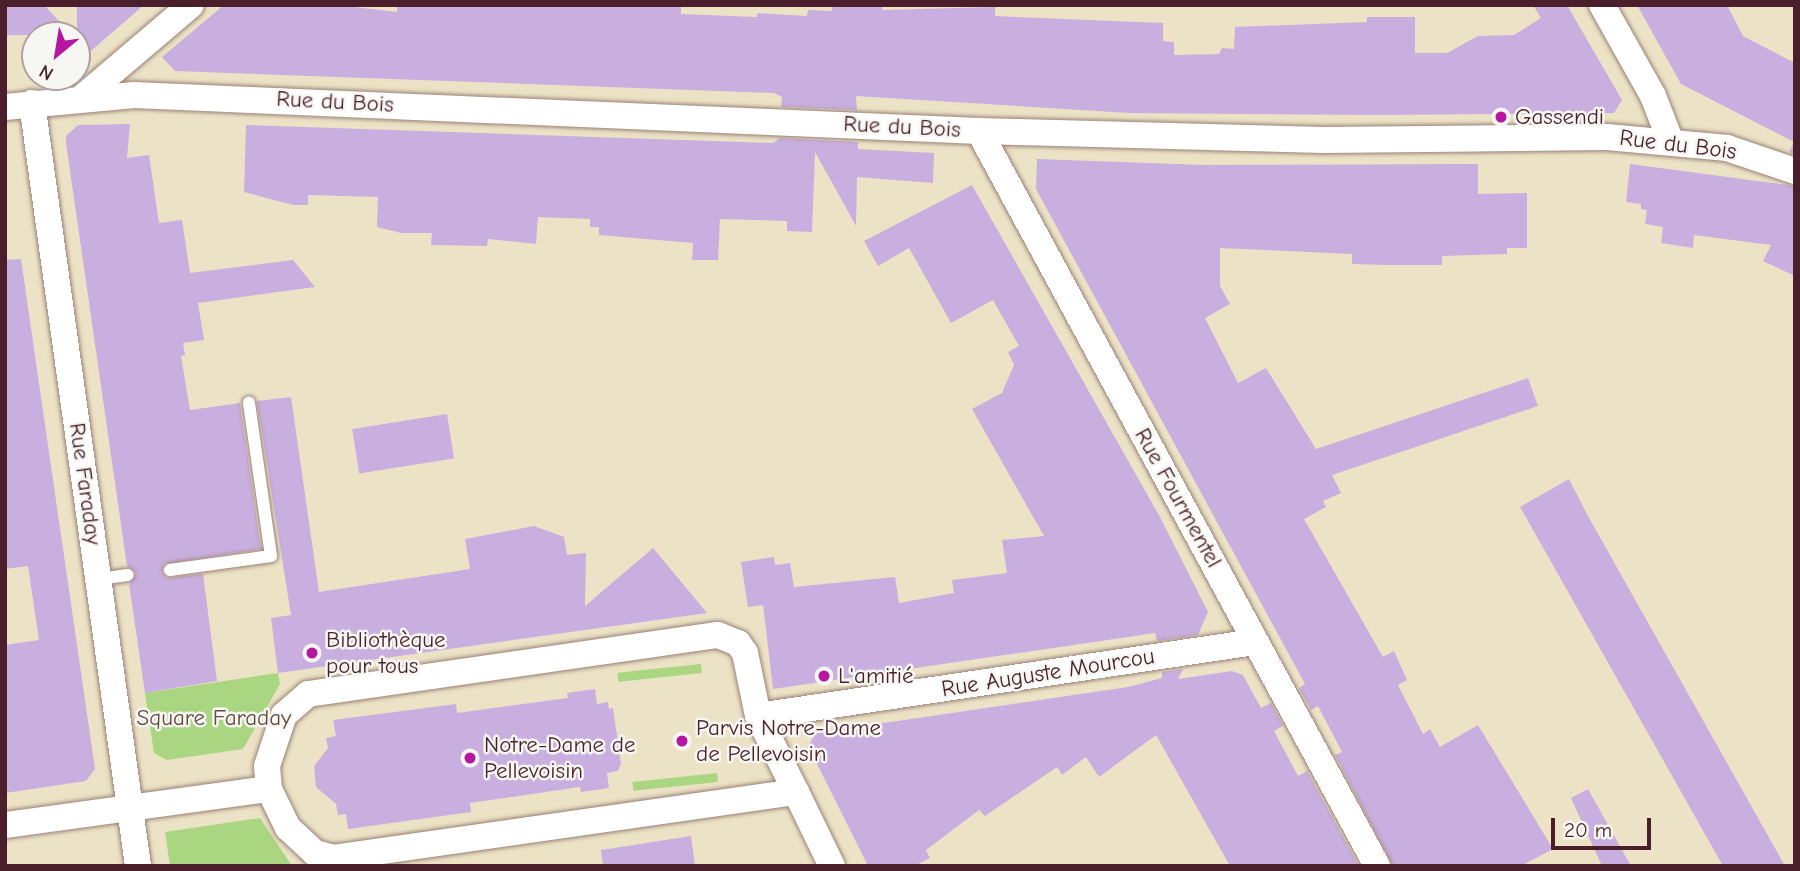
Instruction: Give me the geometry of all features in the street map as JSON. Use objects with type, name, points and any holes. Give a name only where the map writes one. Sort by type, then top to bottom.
[{"type":"street","points":[[84,96],[191,5]]},
{"type":"street","points":[[1602,5],[1654,96],[1671,142]]},
{"type":"street","name":"Rue du Bois","points":[[5,107],[84,96],[261,99],[979,131],[1324,140],[1607,137],[1727,148],[1795,171]]},
{"type":"street","name":"Rue Faraday","points":[[32,103],[138,866]]},
{"type":"street","name":"Rue Fourmentel","points":[[979,131],[1377,866]]},
{"type":"street","points":[[796,792],[334,858],[315,853],[301,842],[276,810],[269,789],[267,766],[278,729],[291,706],[308,694],[718,635],[738,643],[745,653],[758,716],[796,792],[832,866]]},
{"type":"street","name":"Rue Auguste Mourcou","points":[[758,716],[1255,642]]},
{"type":"street","points":[[5,825],[269,789]]},
{"type":"lane","points":[[170,570],[271,556],[248,404]]},
{"type":"lane","points":[[99,579],[128,575]]},
{"type":"green space","points":[[701,664],[702,673],[618,682],[617,673]]},
{"type":"green space","name":"Square Faraday","points":[[278,673],[280,684],[243,749],[167,760],[154,753],[145,693]]},
{"type":"green space","points":[[717,773],[718,782],[633,791],[632,782]]},
{"type":"green space","points":[[260,818],[292,866],[170,866],[165,832]]},
{"type":"building","points":[[5,5],[44,5],[59,21],[21,21],[21,35],[5,35]]},
{"type":"building","points":[[77,5],[144,5],[91,51],[91,21],[77,21]]},
{"type":"building","points":[[224,5],[337,5],[397,12],[397,5],[681,5],[681,14],[757,17],[757,13],[807,16],[808,10],[832,11],[833,5],[882,5],[882,10],[995,7],[995,16],[1163,23],[1163,41],[1174,42],[1174,55],[1219,54],[1222,48],[1234,49],[1235,27],[1367,22],[1367,17],[1415,17],[1415,53],[1447,53],[1478,36],[1514,35],[1541,18],[1533,5],[1567,5],[1622,100],[1614,113],[1377,115],[1129,113],[856,96],[857,110],[781,107],[782,97],[774,93],[175,71],[162,57]]},
{"type":"building","points":[[1637,5],[1727,5],[1743,36],[1795,63],[1795,154],[1789,152],[1794,142],[1681,84]]},
{"type":"building","points":[[130,124],[127,158],[149,155],[159,223],[182,220],[190,273],[293,260],[315,287],[198,303],[204,340],[183,343],[185,355],[181,356],[190,410],[240,403],[261,549],[164,564],[162,572],[167,578],[203,574],[217,681],[145,693],[129,584],[136,573],[127,566],[66,143],[66,136],[78,125]]},
{"type":"building","points":[[246,125],[773,143],[780,138],[858,142],[858,149],[934,153],[933,183],[857,177],[856,226],[815,152],[812,232],[787,231],[787,221],[720,219],[718,260],[692,260],[693,243],[599,235],[599,227],[590,227],[590,219],[538,217],[536,244],[488,239],[487,246],[431,245],[432,233],[401,233],[377,227],[378,197],[308,195],[308,205],[293,205],[244,192]]},
{"type":"building","points":[[1037,159],[1205,165],[1478,164],[1478,194],[1527,193],[1527,248],[1507,248],[1507,254],[1442,256],[1442,265],[1389,265],[1352,264],[1352,254],[1220,248],[1220,286],[1230,304],[1205,318],[1238,383],[1266,368],[1316,449],[1528,378],[1538,406],[1332,475],[1341,493],[1323,501],[1326,507],[1304,519],[1383,657],[1394,651],[1407,680],[1398,685],[1423,734],[1430,729],[1440,747],[1478,725],[1553,849],[1521,866],[1393,866],[1335,755],[1342,752],[1318,706],[1311,710],[1299,688],[1305,684],[1036,189]]},
{"type":"building","points":[[1630,164],[1795,186],[1795,276],[1763,261],[1771,245],[1694,235],[1693,248],[1661,243],[1663,227],[1645,224],[1647,210],[1641,209],[1641,204],[1626,202]]},
{"type":"building","points":[[972,185],[1160,517],[1208,612],[1198,635],[1157,641],[1155,633],[773,689],[763,605],[748,607],[741,562],[774,557],[775,565],[790,563],[794,587],[895,577],[899,603],[954,593],[952,580],[1007,573],[1002,540],[1044,536],[972,409],[1002,393],[1014,365],[1008,352],[1019,346],[993,300],[951,323],[909,248],[878,266],[864,241]]},
{"type":"building","points":[[21,259],[95,769],[86,781],[5,793],[5,645],[39,640],[28,566],[5,569],[5,260]]},
{"type":"building","points":[[291,397],[319,592],[470,569],[465,539],[534,526],[564,537],[567,555],[586,553],[585,606],[653,548],[707,613],[278,673],[271,618],[291,615],[257,401]]},
{"type":"building","points":[[447,414],[454,458],[359,473],[352,429]]},
{"type":"building","points":[[1569,479],[1785,866],[1723,866],[1520,507]]},
{"type":"building","points":[[1183,669],[1178,679],[1232,671],[1243,675],[1261,708],[1271,703],[1283,726],[1274,731],[1298,776],[1307,771],[1359,866],[1230,866],[1156,735],[1099,777],[1086,757],[1062,775],[1057,767],[985,816],[979,810],[926,850],[930,858],[914,866],[868,866],[808,746],[816,733],[1128,687],[1162,678],[1162,672]]},
{"type":"building","name":"Notre-Dame de Pellevoisin","points":[[595,689],[597,704],[608,702],[609,709],[613,708],[621,764],[618,771],[607,773],[609,788],[581,792],[580,787],[470,803],[471,812],[348,829],[346,814],[338,815],[336,804],[316,787],[314,766],[328,748],[326,738],[336,736],[333,720],[456,704],[457,713],[568,698],[567,693]]},
{"type":"building","points":[[1588,789],[1631,866],[1602,866],[1571,798]]},
{"type":"building","points":[[691,836],[695,866],[603,866],[601,850]]},
{"type":"place","name":"Gassendi","points":[[1501,117]]},
{"type":"place","name":"Bibliothèque pour tous","points":[[312,653]]},
{"type":"place","name":"L'amitié","points":[[824,676]]},
{"type":"place","name":"Parvis Notre-Dame de Pellevoisin","points":[[682,741]]},
{"type":"place","name":"Notre-Dame de Pellevoisin","points":[[470,758]]}]
